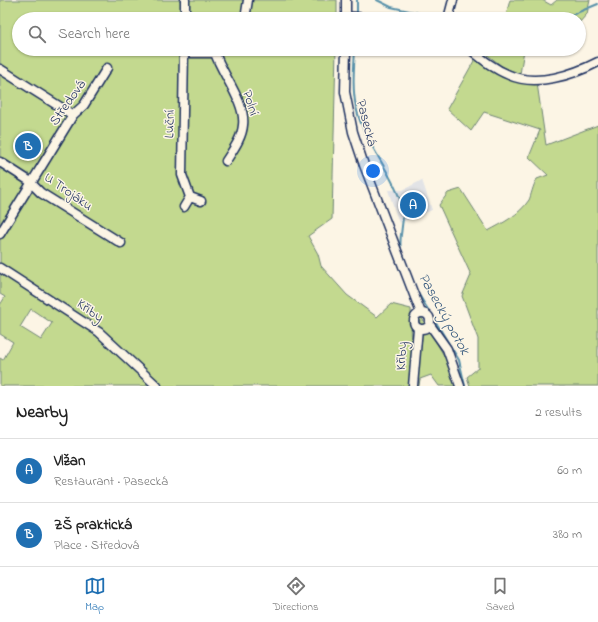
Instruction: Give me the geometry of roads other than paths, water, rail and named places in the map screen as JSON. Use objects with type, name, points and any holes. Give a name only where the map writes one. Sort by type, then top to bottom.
[{"type":"street","points":[[185,0],[185,12]]},
{"type":"street","points":[[246,12],[248,0]]},
{"type":"street","points":[[346,0],[347,12]]},
{"type":"street","points":[[450,12],[453,0]]},
{"type":"street","name":"Luční","points":[[184,56],[182,175],[190,197]]},
{"type":"street","name":"Polní","points":[[220,56],[244,117],[241,135],[226,161]]},
{"type":"street","name":"Pasecká","points":[[346,56],[345,92],[353,132],[366,171],[421,313],[428,315],[431,320],[430,325],[447,349],[460,386]]},
{"type":"street","points":[[480,56],[500,71],[515,77],[535,81],[574,72],[598,62]]},
{"type":"street","name":"Středová","points":[[0,234],[73,115],[84,105],[107,68]]},
{"type":"street","points":[[0,69],[73,115]]},
{"type":"street","name":"U Trojáku","points":[[0,162],[31,183],[42,193],[122,243]]},
{"type":"street","points":[[184,207],[190,197],[201,200]]},
{"type":"street","name":"Křiby","points":[[0,268],[65,309],[115,345],[157,386]]},
{"type":"street","points":[[421,313],[415,318],[414,324],[418,328],[423,329],[430,325]]},
{"type":"street","name":"Křiby","points":[[413,386],[418,328]]},
{"type":"waterway","name":"Pasecký potok","points":[[357,0],[357,12]]},
{"type":"waterway","points":[[377,0],[391,7],[414,12]]},
{"type":"waterway","points":[[579,12],[598,4]]},
{"type":"waterway","name":"Pasecký potok","points":[[355,56],[355,100],[360,120],[371,145],[392,180],[402,205],[403,217],[400,239],[401,250]]},
{"type":"waterway","name":"Pasecký potok","points":[[416,290],[459,360],[465,386]]},
{"type":"place","name":"ZŠ praktická","points":[[28,146]]},
{"type":"place","name":"Vlžan","points":[[413,205]]}]
